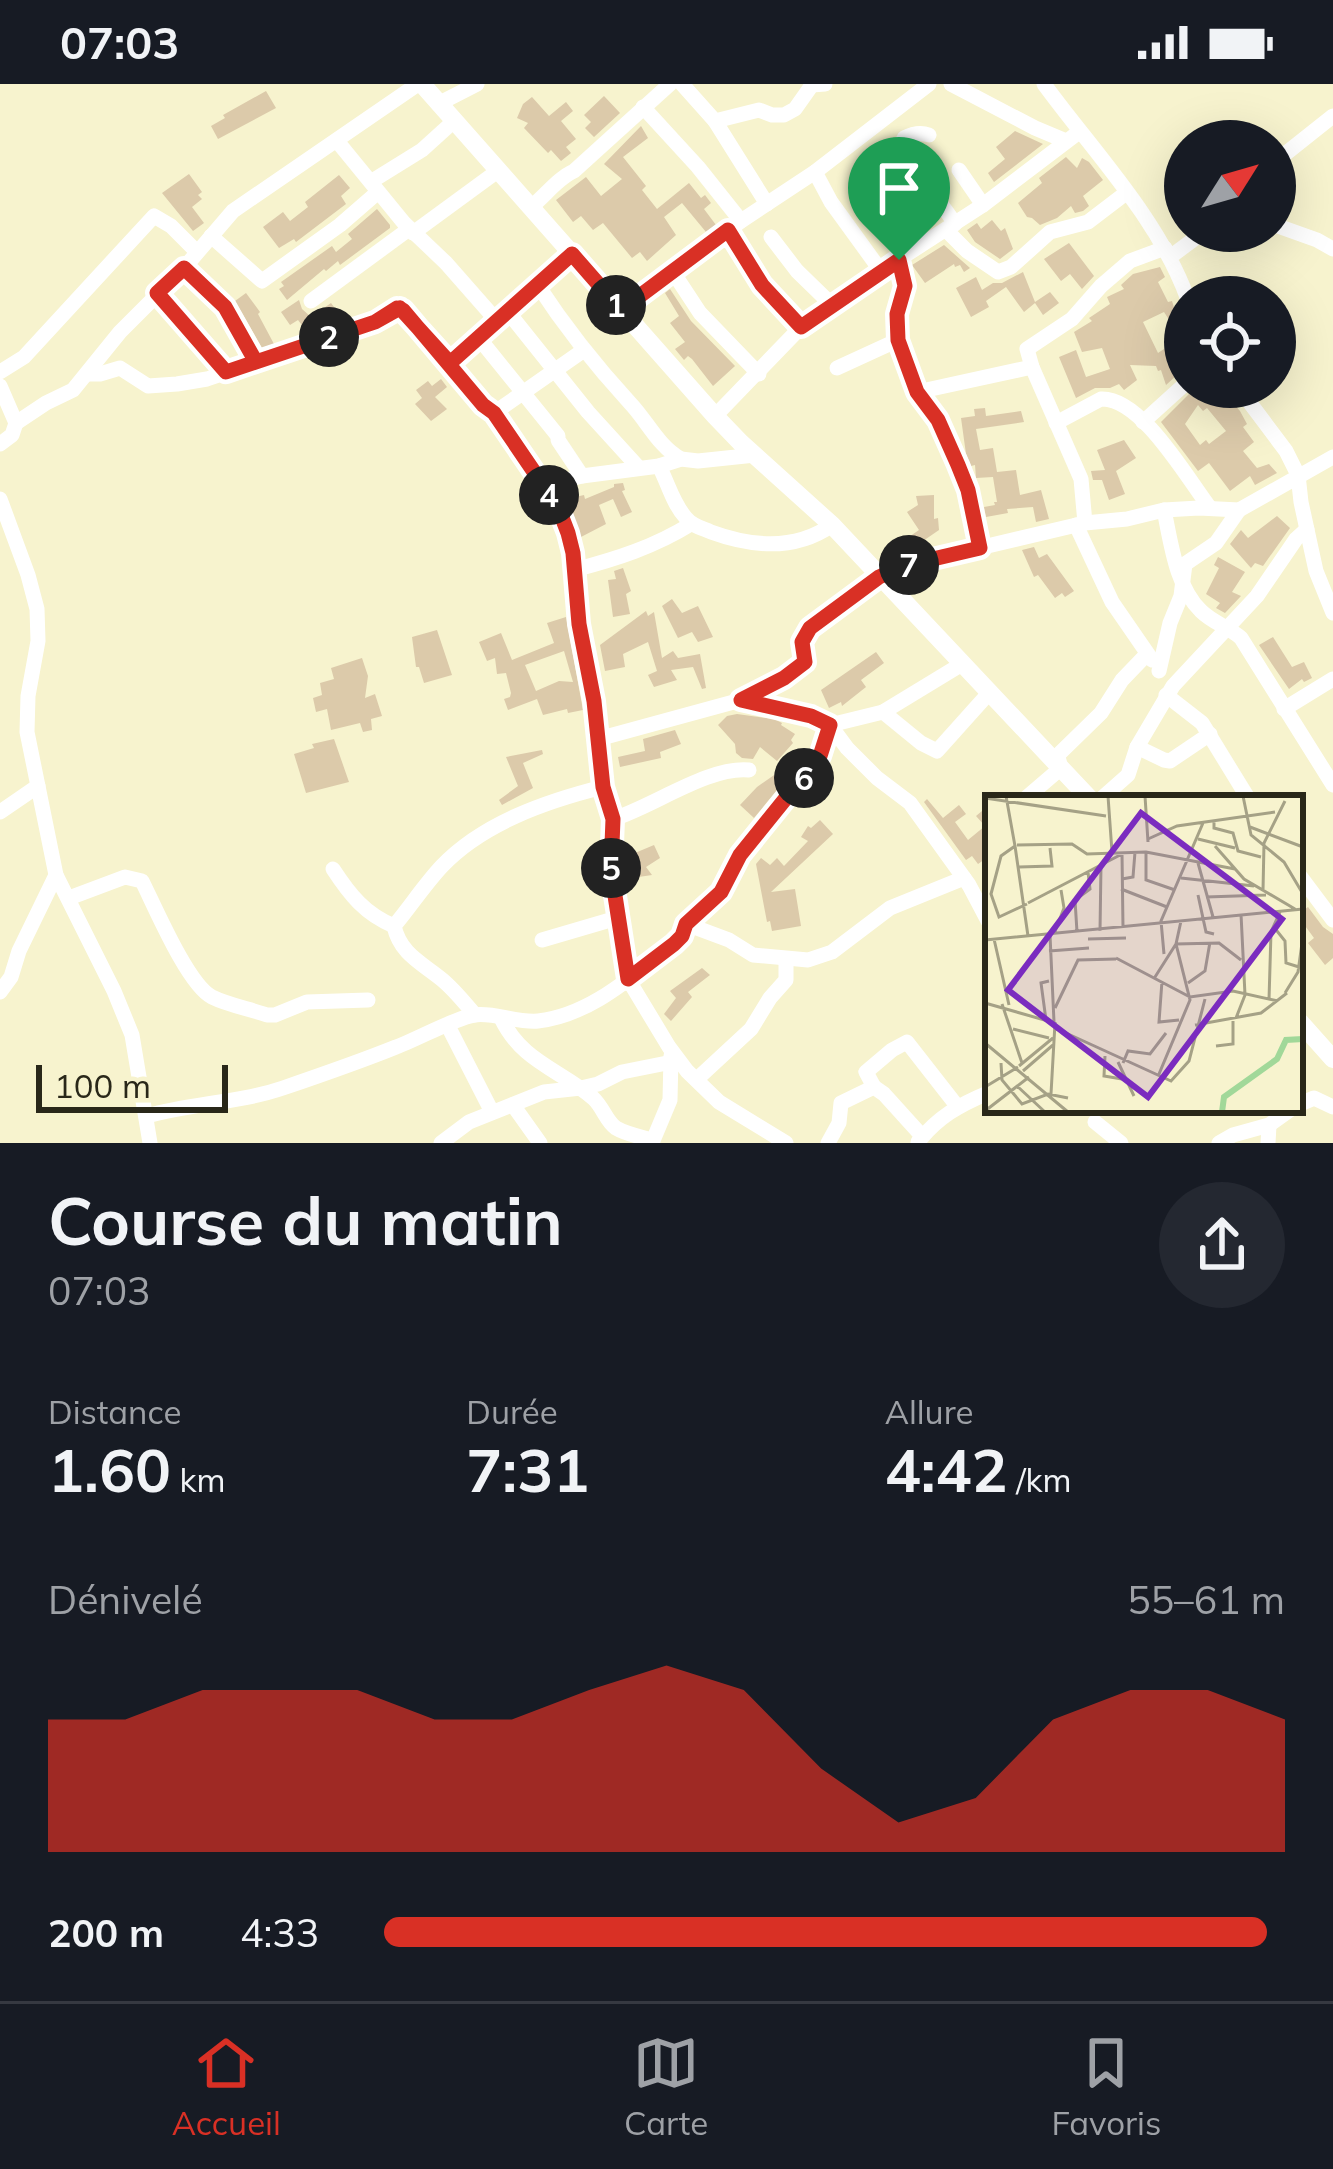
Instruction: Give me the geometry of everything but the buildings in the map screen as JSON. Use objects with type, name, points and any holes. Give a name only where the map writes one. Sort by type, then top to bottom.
[{"type":"street","points":[[0,444],[12,435],[16,423],[73,390],[232,211],[420,84],[716,416],[832,525],[1086,795]]},
{"type":"street","points":[[438,104],[477,84]]},
{"type":"street","points":[[531,207],[670,84]]},
{"type":"street","points":[[682,84],[715,121],[767,204]]},
{"type":"street","points":[[715,121],[759,110],[784,115],[812,85],[825,84]]},
{"type":"street","points":[[621,310],[734,225],[815,172],[928,84]]},
{"type":"street","points":[[951,84],[1072,136]]},
{"type":"street","points":[[1044,84],[1072,136],[1126,193],[1168,253],[1178,276]]},
{"type":"street","points":[[643,107],[698,166],[734,225],[762,285],[801,327]]},
{"type":"street","points":[[1296,145],[1333,116]]},
{"type":"street","points":[[211,236],[262,281],[340,225],[375,186],[454,121]]},
{"type":"street","points":[[929,135],[909,135],[902,147],[967,251],[998,272],[1011,267],[1050,232],[1088,221],[1126,193]]},
{"type":"street","points":[[716,416],[801,327],[983,205],[1072,136]]},
{"type":"street","points":[[338,140],[411,231],[556,370],[640,468]]},
{"type":"street","points":[[311,301],[499,170]]},
{"type":"street","points":[[959,170],[983,205]]},
{"type":"street","points":[[815,172],[881,271]]},
{"type":"street","points":[[0,372],[24,357],[154,216],[197,252]]},
{"type":"street","points":[[1296,232],[1333,249]]},
{"type":"street","points":[[771,237],[832,305]]},
{"type":"street","points":[[1168,253],[1130,261],[1072,319],[1027,352],[1081,479],[1080,524],[1112,602],[1169,690],[1210,734],[1246,795]]},
{"type":"street","points":[[450,363],[572,254]]},
{"type":"street","points":[[899,260],[905,286],[897,314],[898,340],[917,392],[938,420],[968,490],[980,548]]},
{"type":"street","points":[[184,268],[225,307],[256,362]]},
{"type":"street","points":[[673,272],[700,313],[759,374]]},
{"type":"street","points":[[537,284],[584,350],[664,446],[681,459]]},
{"type":"street","points":[[157,293],[226,372]]},
{"type":"street","points":[[88,374],[120,368],[148,386],[177,384],[375,322],[400,308],[450,363],[494,413],[550,490],[568,533],[603,787],[613,819],[611,870],[628,979],[670,1054],[719,1102],[786,1143]]},
{"type":"street","points":[[478,338],[524,392],[582,476]]},
{"type":"street","points":[[837,368],[898,340]]},
{"type":"street","points":[[494,413],[584,350]]},
{"type":"street","points":[[917,392],[1033,367]]},
{"type":"street","points":[[0,386],[16,423]]},
{"type":"street","points":[[1056,422],[1101,399],[1123,404],[1143,422],[1210,508]]},
{"type":"street","points":[[1143,422],[1164,403]]},
{"type":"street","points":[[1254,408],[1298,475],[1316,571],[1333,613]]},
{"type":"street","points":[[550,490],[582,476],[681,459],[754,454]]},
{"type":"street","points":[[1160,670],[1187,562],[1216,543],[1239,510],[1333,457]]},
{"type":"street","points":[[659,466],[691,524],[740,543],[809,539],[832,525]]},
{"type":"street","points":[[0,499],[38,609],[27,732],[56,875],[132,1035],[149,1143]]},
{"type":"street","points":[[598,739],[741,700],[784,678],[805,662],[802,642],[810,628],[879,577],[903,566],[1080,524],[1164,511],[1239,510]]},
{"type":"street","points":[[1164,511],[1184,584],[1201,612],[1241,638],[1333,785]]},
{"type":"street","points":[[574,570],[622,557],[691,524]]},
{"type":"street","points":[[1105,795],[1128,775],[1137,746],[1169,690],[1257,596],[1306,530]]},
{"type":"street","points":[[1061,768],[1060,753],[1101,713],[1122,680],[1148,654]]},
{"type":"street","points":[[830,725],[884,712],[962,664]]},
{"type":"street","points":[[1284,709],[1333,679]]},
{"type":"street","points":[[884,712],[937,752],[989,693]]},
{"type":"street","points":[[741,700],[830,725],[877,778],[910,803],[985,916]]},
{"type":"street","points":[[147,1116],[268,1093],[476,1015],[544,1020],[611,993],[674,944],[686,924],[721,892],[740,855],[820,756],[830,725]]},
{"type":"street","points":[[1137,746],[1170,760],[1210,734]]},
{"type":"street","points":[[1030,795],[1061,768]]},
{"type":"street","points":[[613,819],[719,772],[749,770]]},
{"type":"street","points":[[0,812],[38,786]]},
{"type":"street","points":[[476,1015],[457,992],[412,959],[394,926],[438,870],[492,828],[564,797],[603,787]]},
{"type":"street","points":[[332,869],[363,908],[394,926]]},
{"type":"street","points":[[0,992],[56,875]]},
{"type":"street","points":[[69,898],[125,878],[142,881],[175,947],[208,995],[275,1015],[308,1002],[368,1000]]},
{"type":"street","points":[[686,924],[753,955],[808,960],[824,956],[890,908],[985,879]]},
{"type":"street","points":[[1303,880],[1333,920]]},
{"type":"street","points":[[542,940],[617,918]]},
{"type":"street","points":[[697,1079],[751,1030],[786,980],[786,960]]},
{"type":"street","points":[[501,1018],[528,1055],[581,1088],[618,1129],[652,1142],[670,1100],[670,1054]]},
{"type":"street","points":[[1303,1025],[1333,1059]]},
{"type":"street","points":[[448,1026],[491,1112]]},
{"type":"street","points":[[957,1106],[907,1042],[866,1072],[919,1140],[936,1120],[985,1094]]},
{"type":"street","points":[[441,1143],[455,1130],[491,1112],[544,1093],[598,1084],[670,1054]]},
{"type":"street","points":[[828,1143],[839,1123],[841,1103],[874,1088]]},
{"type":"street","points":[[1303,1103],[1314,1098],[1333,1108]]},
{"type":"street","points":[[513,1105],[540,1143]]},
{"type":"street","points":[[1096,1122],[1121,1143]]},
{"type":"street","points":[[1219,1143],[1233,1135],[1268,1134]]},
{"type":"route","points":[[899,260],[801,327],[762,285],[728,230],[621,310],[572,254],[450,363],[400,308],[375,322],[256,362],[225,307],[184,268],[157,293],[226,372],[375,322],[397,308],[400,308],[510,434],[558,507],[573,553],[603,787],[613,819],[611,870],[628,979],[674,944],[686,924],[714,901],[740,855],[820,756],[830,725],[741,700],[805,662],[802,637],[879,577],[903,566],[980,548],[968,490],[938,420],[917,392],[898,340],[897,314],[905,286],[899,260]]}]
